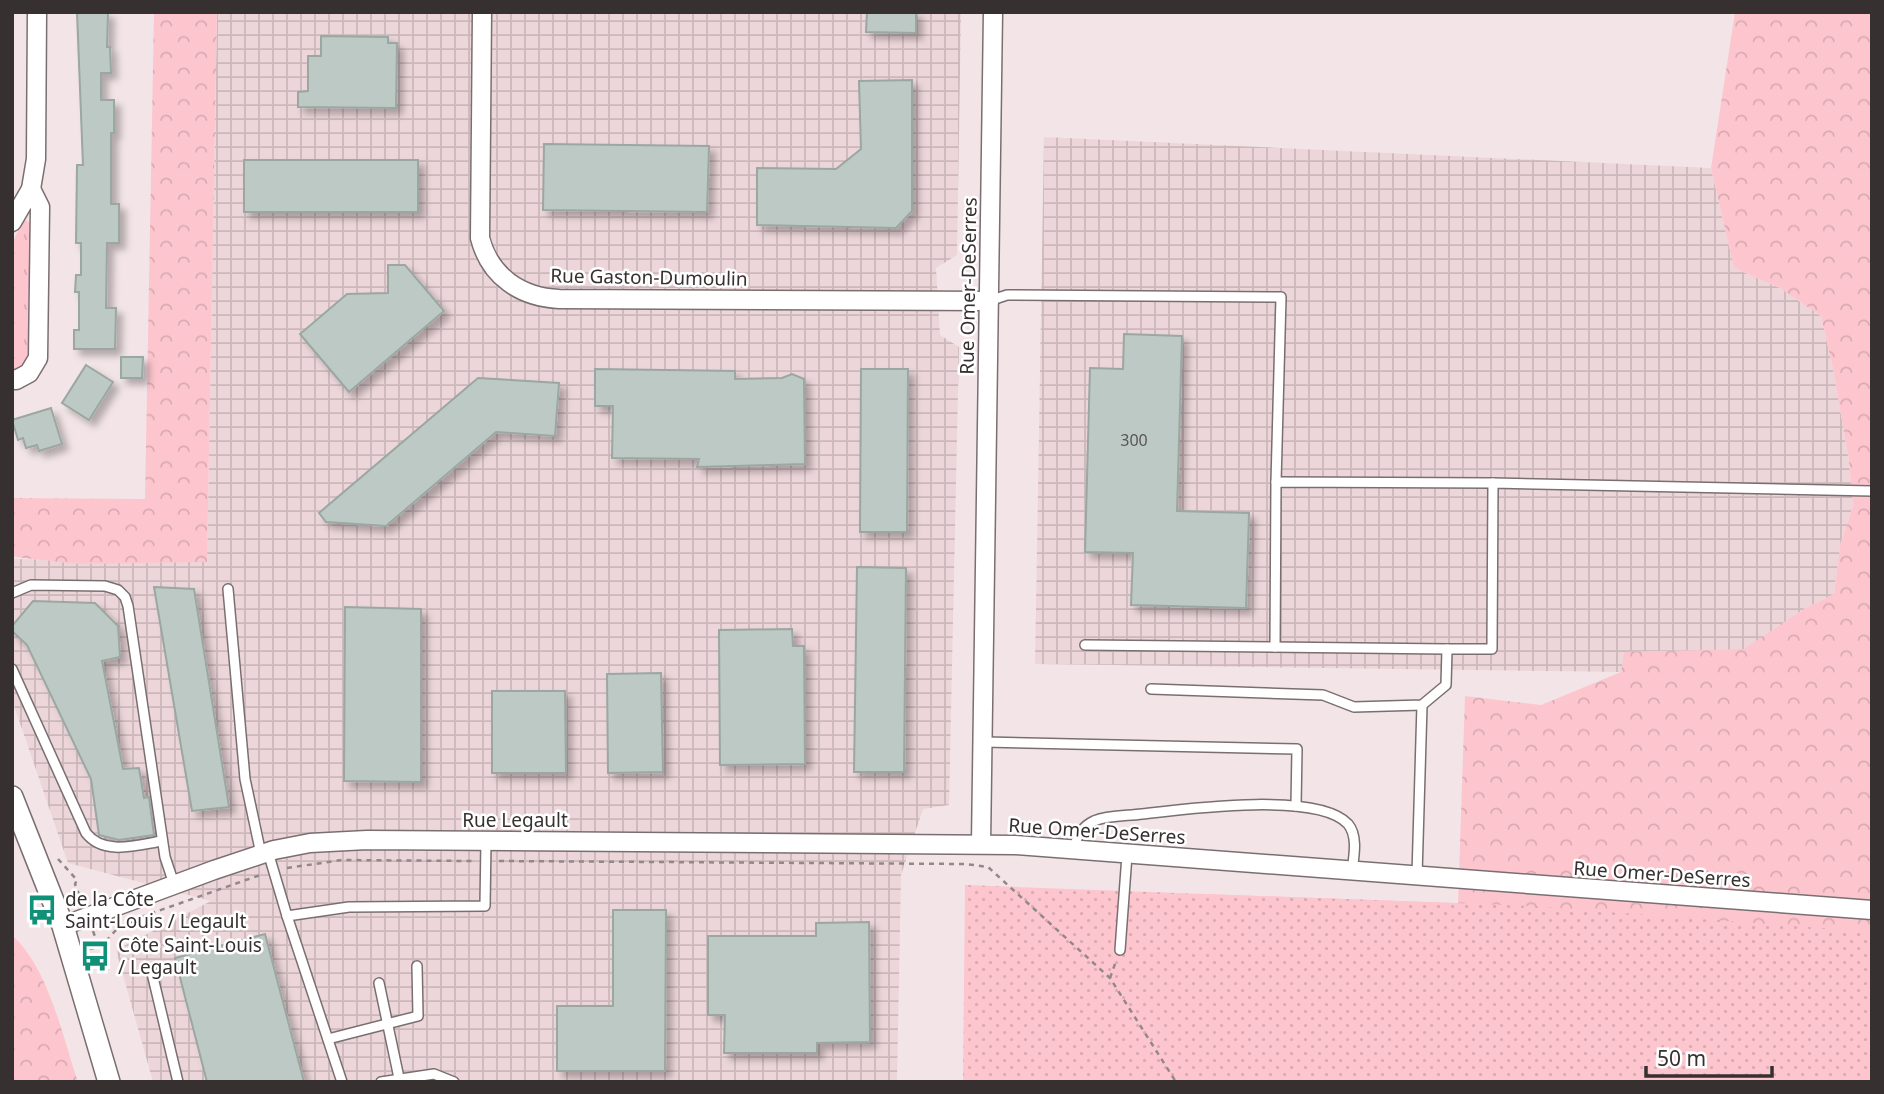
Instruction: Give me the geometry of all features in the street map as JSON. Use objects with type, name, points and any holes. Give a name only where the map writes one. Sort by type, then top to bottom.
[{"type":"street","points":[[12,222],[32,189],[36,159],[37,12]]},
{"type":"street","name":"Rue Gaston-Dumoulin","points":[[482,12],[480,238],[489,260],[515,288],[537,296],[559,299],[989,301]]},
{"type":"street","name":"Rue Omer-DeSerres","points":[[993,12],[981,844],[1872,910]]},
{"type":"street","points":[[12,379],[16,380],[29,373],[38,358],[40,207],[32,189]]},
{"type":"street","points":[[12,797],[62,926],[109,1082]]},
{"type":"street","name":"Rue Legault","points":[[62,926],[265,853],[321,842],[981,844]]},
{"type":"lane","points":[[989,301],[1007,295],[1281,298],[1275,647]]},
{"type":"lane","points":[[1276,482],[1493,483],[1872,491]]},
{"type":"lane","points":[[1085,645],[1492,649],[1493,483]]},
{"type":"lane","points":[[12,593],[31,585],[105,586],[118,590],[125,597],[162,841],[174,884]]},
{"type":"lane","points":[[228,589],[245,779],[265,853],[342,1082]]},
{"type":"lane","points":[[1151,689],[1323,695],[1354,707],[1422,705],[1446,685],[1447,649]]},
{"type":"lane","points":[[12,669],[91,839],[106,847],[120,848],[162,841]]},
{"type":"lane","points":[[1417,875],[1422,705]]},
{"type":"lane","points":[[984,742],[1297,750],[1296,806]]},
{"type":"lane","points":[[1074,850],[1082,829],[1101,820],[1208,806],[1296,806],[1329,813],[1346,822],[1354,842],[1352,871]]},
{"type":"lane","points":[[287,916],[349,907],[485,906],[486,841]]},
{"type":"lane","points":[[1120,950],[1127,855]]},
{"type":"lane","points":[[328,1038],[418,1016],[417,966]]},
{"type":"lane","points":[[151,969],[178,1082]]},
{"type":"lane","points":[[379,984],[399,1078]]},
{"type":"lane","points":[[381,1082],[434,1074],[454,1082]]},
{"type":"path","points":[[57,857],[77,880],[75,884]]},
{"type":"path","points":[[293,867],[342,860],[478,861]]},
{"type":"path","points":[[495,861],[981,865],[994,872],[1110,978],[1176,1082]]},
{"type":"path","points":[[99,946],[121,926],[256,876]]},
{"type":"path","points":[[1110,978],[1120,950]]},
{"type":"shaded area","points":[[217,12],[961,12],[957,255],[936,268],[940,335],[959,347],[949,805],[923,809],[901,875],[897,1082],[153,1082],[116,950],[211,901],[68,863],[12,700],[12,559],[207,562]]},
{"type":"shaded area","points":[[1044,137],[1711,168],[1734,268],[1780,288],[1821,316],[1849,461],[1853,506],[1840,545],[1834,594],[1804,609],[1744,650],[1624,652],[1621,672],[1035,664]]},
{"type":"green space","points":[[154,12],[217,12],[207,562],[77,564],[15,557],[12,555],[12,498],[145,499]]},
{"type":"green space","points":[[1735,12],[1872,12],[1872,1082],[1205,894],[1458,903],[1465,696],[1541,705],[1621,672],[1624,652],[1744,649],[1804,609],[1834,594],[1840,545],[1853,506],[1849,461],[1821,316],[1780,288],[1734,268],[1711,168]]},
{"type":"green space","points":[[26,220],[30,223],[31,230],[28,357],[23,369],[12,371],[12,244],[22,222]]},
{"type":"green space","points":[[965,885],[1531,906],[1872,932],[1872,1082],[963,1082]]},
{"type":"green space","points":[[12,935],[25,949],[45,984],[78,1082],[12,1082]]},
{"type":"building","points":[[77,12],[108,12],[107,47],[110,47],[111,73],[101,73],[101,100],[114,100],[111,204],[119,204],[119,243],[107,243],[106,308],[116,308],[115,349],[74,349],[74,330],[79,330],[76,275],[81,275],[81,243],[76,243],[77,165],[83,165]]},
{"type":"building","points":[[867,12],[916,12],[916,33],[866,32]]},
{"type":"building","points":[[321,36],[388,37],[388,43],[397,43],[396,108],[298,107],[298,92],[308,91],[308,56],[321,56]]},
{"type":"building","points":[[912,80],[912,211],[896,228],[757,225],[757,168],[836,169],[861,149],[859,81]]},
{"type":"building","points":[[544,144],[709,146],[707,212],[543,210]]},
{"type":"building","points":[[244,160],[418,160],[418,212],[244,212]]},
{"type":"building","points":[[388,265],[405,265],[444,311],[349,392],[300,334],[347,294],[388,293]]},
{"type":"building","points":[[1124,334],[1182,336],[1177,511],[1249,513],[1246,608],[1131,605],[1133,553],[1085,552],[1090,368],[1123,369]]},
{"type":"building","points":[[121,357],[143,357],[142,378],[121,378]]},
{"type":"building","points":[[86,365],[113,382],[89,420],[62,403]]},
{"type":"building","points":[[595,369],[735,371],[735,379],[782,378],[792,374],[804,379],[805,464],[697,467],[699,459],[612,458],[613,406],[595,406]]},
{"type":"building","points":[[861,369],[908,369],[907,532],[860,532]]},
{"type":"building","points":[[478,378],[559,383],[555,436],[496,432],[386,526],[326,522],[319,513]]},
{"type":"building","points":[[51,408],[62,444],[39,451],[37,445],[26,448],[23,438],[18,440],[12,420]]},
{"type":"building","points":[[857,567],[906,568],[904,772],[854,772]]},
{"type":"building","points":[[154,587],[194,589],[229,807],[192,811]]},
{"type":"building","points":[[33,601],[95,603],[118,626],[120,657],[102,661],[123,769],[139,768],[144,798],[149,797],[154,835],[119,840],[99,835],[91,779],[27,645],[12,631],[12,626]]},
{"type":"building","points":[[345,607],[421,609],[421,782],[344,781]]},
{"type":"building","points":[[792,629],[793,646],[804,646],[805,764],[720,765],[719,630]]},
{"type":"building","points":[[661,673],[663,772],[608,773],[607,674]]},
{"type":"building","points":[[492,691],[565,691],[566,773],[492,773]]},
{"type":"building","points":[[613,910],[666,910],[665,1071],[557,1071],[557,1006],[613,1006]]},
{"type":"building","points":[[869,922],[870,1042],[817,1043],[817,1053],[724,1053],[725,1015],[708,1015],[708,936],[816,936],[816,923]]},
{"type":"building","points":[[265,934],[304,1082],[207,1082],[175,958]]},
{"type":"place","name":"de la Côte Saint-Louis / Legault","points":[[42,910]]},
{"type":"place","name":"Côte Saint-Louis / Legault","points":[[95,956]]}]
